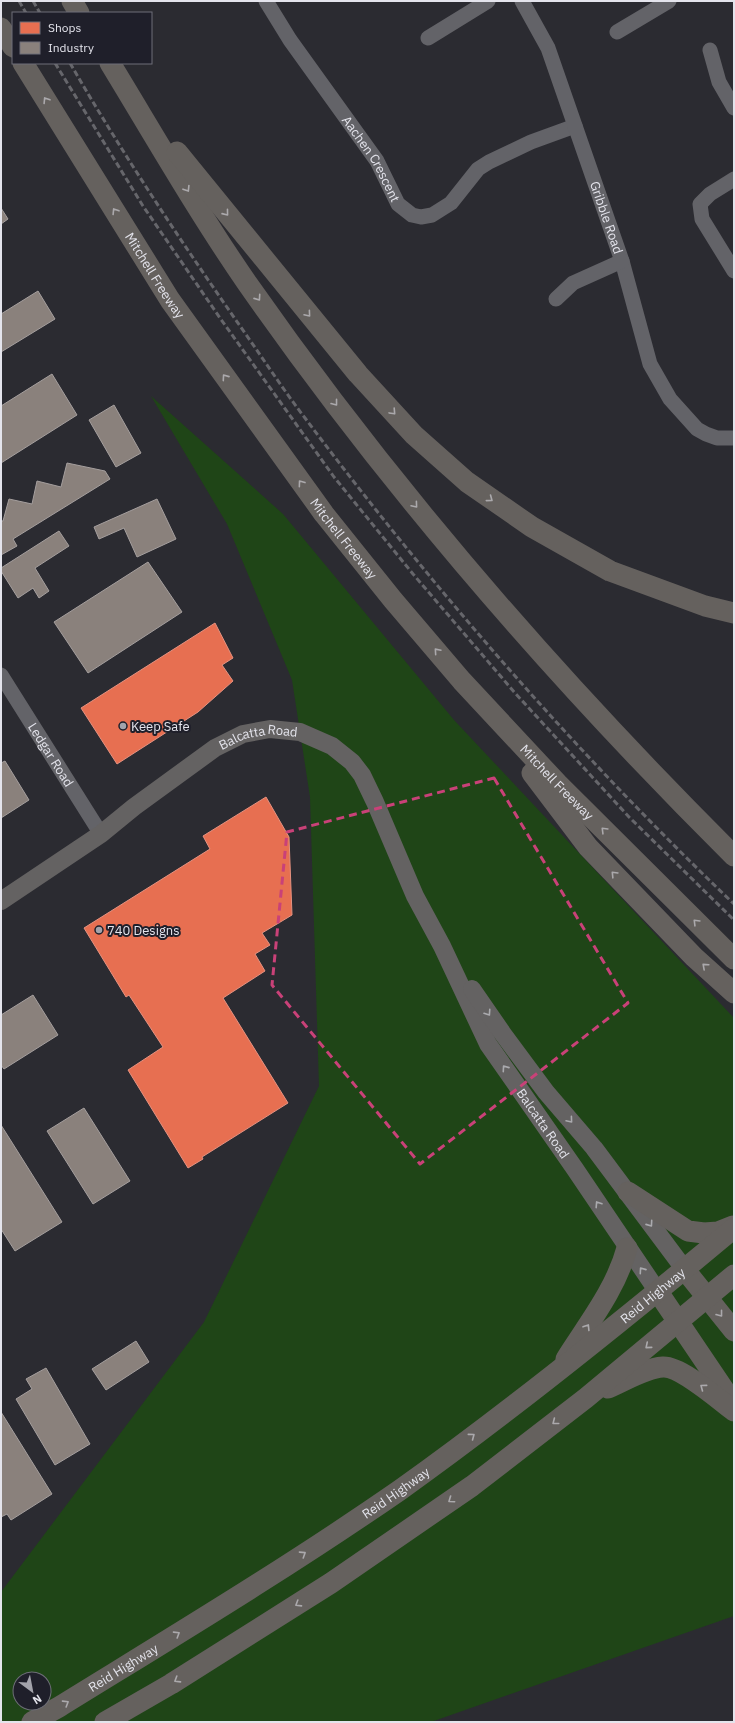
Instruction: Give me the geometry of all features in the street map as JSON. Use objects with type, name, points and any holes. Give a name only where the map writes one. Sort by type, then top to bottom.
[{"type":"highway","points":[[72,1],[78,12]]},
{"type":"highway","points":[[1,28],[12,45]]},
{"type":"highway","name":"Mitchell Freeway","points":[[24,64],[170,300],[324,514],[393,600],[462,681],[558,784],[734,959]]},
{"type":"highway","points":[[111,64],[220,243],[247,283],[317,380],[404,492],[546,661],[617,738],[734,856]]},
{"type":"highway","points":[[123,84],[358,374],[414,435],[467,482],[532,527],[610,571],[705,606],[734,612]]},
{"type":"highway","points":[[462,681],[588,847],[694,957],[734,993]]},
{"type":"highway","points":[[628,1192],[688,1231],[704,1233],[718,1232],[734,1227]]},
{"type":"highway","name":"Reid Highway","points":[[32,1722],[66,1703],[264,1580],[357,1519],[441,1460],[559,1372],[685,1270],[734,1227]]},
{"type":"highway","points":[[559,1372],[615,1280],[624,1263],[627,1248]]},
{"type":"highway","points":[[685,1270],[734,1331]]},
{"type":"highway","points":[[105,1722],[171,1684],[332,1583],[472,1486],[586,1398],[734,1275]]},
{"type":"highway","points":[[658,1292],[734,1405]]},
{"type":"highway","points":[[586,1398],[649,1370],[665,1367],[689,1376],[734,1411]]},
{"type":"main road","name":"Balcatta Road","points":[[1,901],[101,834],[134,807],[215,748],[243,734],[270,729],[300,732],[332,746],[352,762],[362,775],[415,896],[442,946],[488,1044],[658,1292]]},
{"type":"main road","name":"Balcatta Road","points":[[442,946],[533,1075],[594,1148],[685,1270]]},
{"type":"street","name":"Aachen Crescent","points":[[266,1],[290,40],[377,161],[398,204],[412,215],[420,217],[432,215],[451,203],[478,169],[489,162],[531,142],[575,126]]},
{"type":"street","points":[[428,38],[488,1]]},
{"type":"street","name":"Gribble Road","points":[[522,1],[548,48],[622,261],[650,364],[670,399],[697,429],[717,438],[734,438]]},
{"type":"street","points":[[617,32],[669,1]]},
{"type":"street","points":[[710,50],[719,82],[734,108]]},
{"type":"street","points":[[734,179],[710,194],[700,204],[702,219],[734,271]]},
{"type":"street","points":[[556,299],[573,284],[622,261]]},
{"type":"street","name":"Ledgar Road","points":[[1,675],[101,834]]},
{"type":"highlighted area","points":[[494,778],[628,1003],[420,1164],[272,985],[287,832]]},
{"type":"green space","points":[[151,396],[283,514],[454,720],[734,1018],[734,1616],[431,1722],[1,1722],[1,1592],[204,1322],[319,1086],[310,797],[292,680],[227,524]]},
{"type":"building: Shops","points":[[215,623],[233,658],[222,665],[233,681],[198,712],[117,764],[81,708]]},
{"type":"building: Shops","points":[[266,797],[289,837],[292,915],[262,933],[270,945],[255,954],[265,971],[223,998],[288,1103],[202,1157],[203,1159],[188,1168],[128,1070],[163,1047],[129,995],[126,997],[84,928],[210,849],[203,836]]},
{"type":"building: Industry","points":[[1,208],[8,219],[1,224]]},
{"type":"building: Industry","points":[[38,291],[55,319],[1,352],[1,314]]},
{"type":"building: Industry","points":[[52,374],[77,415],[1,463],[1,406]]},
{"type":"building: Industry","points":[[114,405],[141,453],[116,467],[89,420]]},
{"type":"building: Industry","points":[[67,463],[105,471],[110,479],[13,539],[17,546],[1,555],[1,521],[3,521],[9,499],[32,504],[37,481],[61,487]]},
{"type":"building: Industry","points":[[157,499],[176,539],[137,557],[124,528],[99,539],[94,527]]},
{"type":"building: Industry","points":[[59,531],[69,546],[35,568],[49,591],[39,598],[33,588],[18,598],[1,571],[1,568]]},
{"type":"building: Industry","points":[[148,562],[182,612],[88,673],[54,622]]},
{"type":"building: Industry","points":[[5,761],[29,800],[1,818],[1,763]]},
{"type":"building: Industry","points":[[33,995],[58,1035],[4,1069],[1,1065],[1,1015]]},
{"type":"building: Industry","points":[[84,1108],[130,1181],[93,1204],[47,1131]]},
{"type":"building: Industry","points":[[1,1125],[62,1222],[15,1251],[1,1229]]},
{"type":"building: Industry","points":[[136,1341],[149,1362],[106,1390],[92,1369]]},
{"type":"building: Industry","points":[[46,1368],[90,1444],[55,1465],[16,1399],[32,1389],[26,1379]]},
{"type":"building: Industry","points":[[1,1412],[52,1494],[11,1520],[7,1514],[1,1517]]},
{"type":"railway","points":[[19,1],[25,12]]},
{"type":"railway","points":[[33,1],[39,12]]},
{"type":"railway","points":[[56,64],[143,206],[220,318],[334,477],[413,574],[515,693],[629,817],[734,920]]},
{"type":"railway","points":[[71,64],[131,163],[195,261],[288,395],[354,482],[457,609],[564,730],[619,790],[734,904]]},
{"type":"place","name":"Keep Safe","points":[[123,726]]},
{"type":"place","name":"740 Designs","points":[[99,930]]}]
